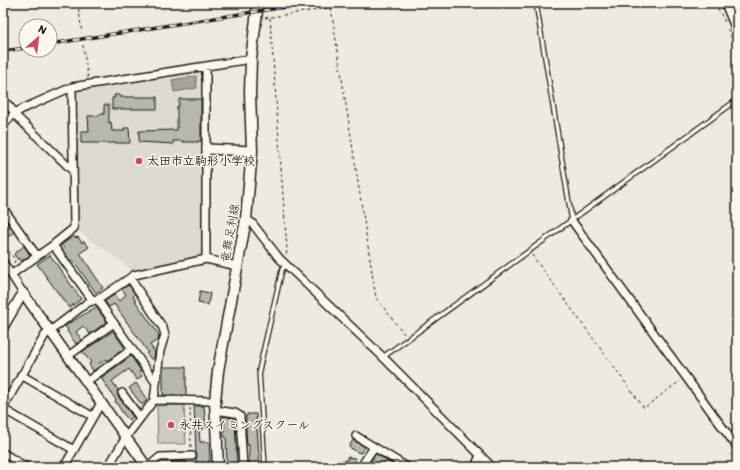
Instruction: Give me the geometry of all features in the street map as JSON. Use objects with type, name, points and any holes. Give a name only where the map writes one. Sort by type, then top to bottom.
[{"type":"highway","points":[[727,3],[737,27]]},
{"type":"main road","name":"竜舞足利線","points":[[218,467],[215,405],[220,353],[246,219],[252,151],[250,93],[251,59],[258,3]]},
{"type":"street","points":[[3,124],[14,113],[72,87],[251,59]]},
{"type":"street","points":[[206,66],[206,259]]},
{"type":"street","points":[[12,274],[74,228],[72,87]]},
{"type":"street","points":[[3,99],[14,113],[73,170]]},
{"type":"street","points":[[207,149],[252,151]]},
{"type":"street","points":[[3,208],[38,256]]},
{"type":"street","points":[[246,219],[252,223],[279,258],[383,357],[492,467]]},
{"type":"street","points":[[572,221],[737,447]]},
{"type":"street","points":[[53,245],[114,323],[156,382]]},
{"type":"street","points":[[74,450],[3,408],[45,334],[134,275],[206,259],[237,266]]},
{"type":"street","points":[[3,262],[49,331],[147,467],[160,457],[192,456]]},
{"type":"street","points":[[108,467],[126,436],[154,400],[160,351],[165,335],[163,328],[130,278]]},
{"type":"street","points":[[3,327],[23,293]]},
{"type":"street","points":[[68,356],[114,323]]},
{"type":"street","points":[[86,382],[132,349]]},
{"type":"street","points":[[21,376],[92,416]]},
{"type":"street","points":[[122,393],[140,418]]},
{"type":"street","points":[[154,400],[215,405],[240,416],[243,467]]},
{"type":"street","points":[[64,467],[92,416],[101,403]]},
{"type":"street","points":[[356,436],[407,467]]},
{"type":"street","points":[[364,467],[364,462],[374,446]]},
{"type":"street","points":[[3,454],[26,467]]},
{"type":"street","points":[[475,467],[480,454]]},
{"type":"lane","points":[[536,3],[572,221]]},
{"type":"lane","points":[[383,357],[737,100]]},
{"type":"lane","points":[[265,467],[259,370],[282,270],[285,264]]},
{"type":"path","points":[[78,3],[82,33]]},
{"type":"path","points":[[256,20],[361,3]]},
{"type":"path","points":[[715,3],[726,24],[737,52]]},
{"type":"path","points":[[331,8],[376,298],[409,339]]},
{"type":"path","points":[[270,18],[287,250],[285,264]]},
{"type":"path","points":[[83,45],[88,79]]},
{"type":"path","points":[[3,248],[10,252],[16,260],[12,274]]},
{"type":"path","points":[[530,251],[644,408],[686,377]]},
{"type":"path","points":[[189,406],[192,456]]},
{"type":"shaded area","name":"太田市立駒形小学校","points":[[201,70],[203,71],[204,253],[201,258],[135,272],[76,229],[74,93],[77,89]]},
{"type":"shaded area","points":[[196,76],[197,88],[174,92],[172,80]]},
{"type":"shaded area","name":"永井スイミングスクール","points":[[184,405],[186,444],[158,444],[157,406]]},
{"type":"building","points":[[114,95],[120,95],[120,97],[157,97],[157,109],[112,109],[112,98],[115,98]]},
{"type":"building","points":[[179,99],[201,99],[201,141],[173,141],[174,144],[139,142],[139,131],[177,130],[177,106],[179,106]]},
{"type":"building","points":[[104,105],[109,105],[109,123],[111,122],[112,131],[124,131],[124,128],[129,128],[130,143],[81,143],[81,131],[89,131],[88,116],[99,116],[99,114],[104,114]]},
{"type":"building","points":[[5,220],[14,232],[7,237],[3,231],[3,222]]},
{"type":"building","points":[[74,236],[76,238],[78,237],[82,243],[84,241],[89,247],[80,253],[103,288],[96,293],[73,260],[71,261],[62,250],[64,248],[61,245]]},
{"type":"building","points":[[24,246],[30,255],[22,261],[20,258],[18,260],[14,254]]},
{"type":"building","points":[[50,255],[81,299],[69,308],[37,264]]},
{"type":"building","points":[[129,285],[135,294],[133,296],[136,302],[159,335],[158,340],[150,345],[155,352],[152,360],[114,304],[109,307],[105,301],[114,295],[119,301],[126,295],[122,289]]},
{"type":"building","points":[[200,291],[210,293],[208,305],[198,303]]},
{"type":"building","points":[[96,307],[107,322],[90,334],[83,326],[76,332],[82,340],[76,344],[65,326]]},
{"type":"building","points":[[113,331],[125,348],[107,361],[106,359],[97,365],[99,367],[93,371],[89,364],[91,362],[82,352]]},
{"type":"building","points":[[131,356],[141,371],[139,372],[142,376],[137,380],[129,369],[112,381],[118,390],[118,396],[133,417],[129,420],[124,415],[101,378]]},
{"type":"building","points":[[163,367],[186,367],[186,395],[163,395]]},
{"type":"building","points":[[136,383],[147,400],[142,405],[129,388]]},
{"type":"building","points":[[194,406],[204,406],[206,427],[205,429],[199,429],[200,442],[209,442],[210,461],[208,461],[208,464],[205,464],[205,467],[196,467],[197,456]]},
{"type":"building","points":[[247,414],[256,414],[260,467],[249,467],[249,445],[247,445],[246,430]]},
{"type":"building","points":[[224,416],[235,419],[237,467],[227,467],[226,437],[224,437]]},
{"type":"building","points":[[353,440],[365,447],[361,453],[349,447]]},
{"type":"building","points":[[376,454],[394,465],[393,467],[385,467],[381,464],[379,467],[375,467],[369,464]]},
{"type":"building","points":[[347,457],[355,458],[354,467],[339,466],[340,461],[347,460]]},
{"type":"building","points":[[186,461],[186,467],[172,467],[171,462]]},
{"type":"railway","points":[[58,43],[310,3]]},
{"type":"railway","points":[[3,51],[18,49]]},
{"type":"place","name":"太田市立駒形小学校","points":[[139,161]]},
{"type":"place","name":"永井スイミングスクール","points":[[171,425]]}]
